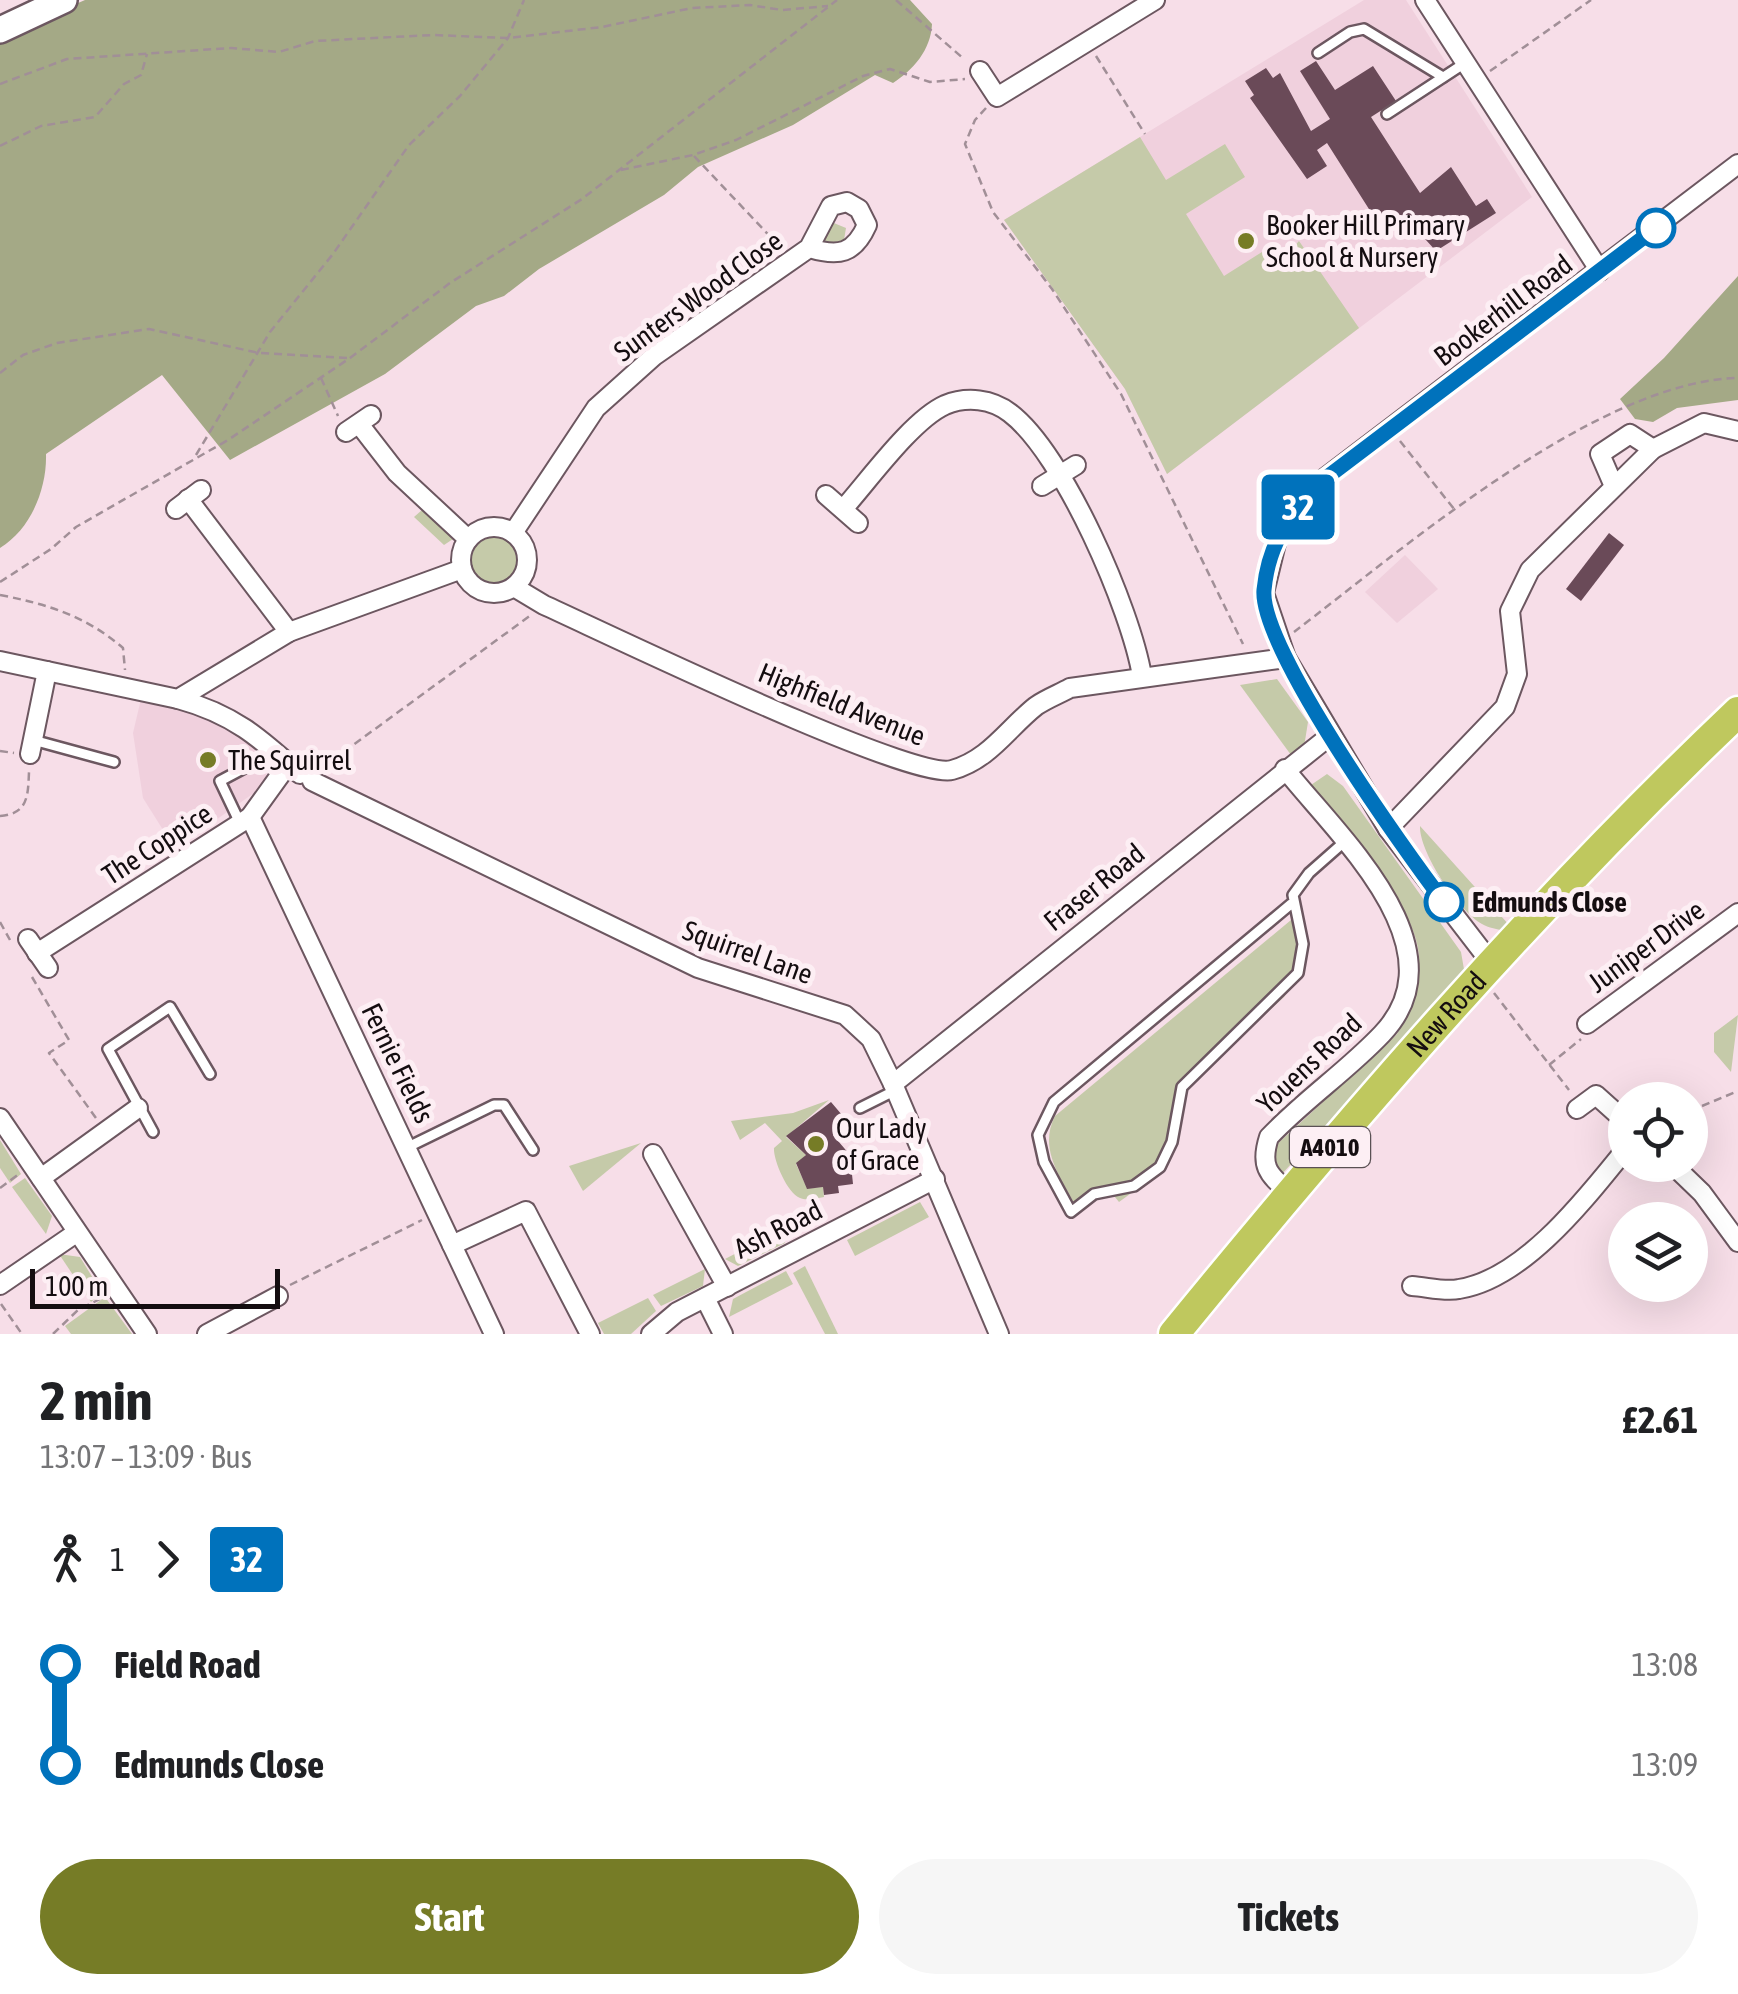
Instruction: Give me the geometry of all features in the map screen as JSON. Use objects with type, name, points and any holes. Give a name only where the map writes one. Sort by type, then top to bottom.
[{"type":"highway","name":"New Road","points":[[1174,1334],[1289,1192],[1487,970],[1738,712]]},
{"type":"street","points":[[0,30],[64,0]]},
{"type":"street","points":[[980,71],[998,97],[1155,0]]},
{"type":"street","points":[[1425,0],[1600,272]]},
{"type":"street","name":"Bookerhill Road","points":[[1487,970],[1388,829],[1284,650],[1264,593],[1280,527],[1326,478],[1738,164]]},
{"type":"street","name":"Sunters Wood Close","points":[[513,533],[596,408],[654,356],[810,248]]},
{"type":"street","points":[[844,508],[925,419],[944,405],[988,401],[1010,412],[1029,432],[1050,481],[1114,578],[1136,643],[1142,676]]},
{"type":"street","points":[[1388,829],[1505,707],[1517,674],[1510,610],[1530,570],[1613,484],[1653,449],[1704,423],[1738,431]]},
{"type":"street","points":[[359,424],[396,473],[448,525],[468,539]]},
{"type":"street","points":[[1613,484],[1600,454],[1630,434],[1653,449]]},
{"type":"street","points":[[1050,481],[1076,466]]},
{"type":"street","points":[[826,495],[858,523]]},
{"type":"street","points":[[188,499],[289,632]]},
{"type":"street","points":[[489,528],[513,533],[527,554],[527,566],[514,588],[499,594],[483,592],[470,583],[462,569],[468,539],[489,528]]},
{"type":"street","points":[[178,698],[202,688],[289,632],[462,569]]},
{"type":"street","name":"Highfield Avenue","points":[[514,588],[544,605],[911,767],[948,772],[979,760],[1038,704],[1070,688],[1254,664],[1284,650]]},
{"type":"street","name":"Squirrel Lane","points":[[0,662],[12,660],[46,671],[126,684],[217,709],[266,741],[285,761],[698,968],[845,1015],[871,1039],[895,1088],[999,1334]]},
{"type":"street","points":[[31,747],[46,671]]},
{"type":"street","name":"Fraser Road","points":[[895,1088],[1284,769],[1331,735]]},
{"type":"street","name":"The Coppice","points":[[31,955],[245,820],[281,774],[285,761]]},
{"type":"street","name":"Youens Road","points":[[1284,769],[1403,924],[1408,979],[1400,1007],[1384,1032],[1269,1137],[1263,1156],[1266,1172],[1289,1192]]},
{"type":"street","name":"Fernie Fields","points":[[245,820],[408,1147],[494,1334]]},
{"type":"street","name":"Juniper Drive","points":[[1587,1024],[1738,913]]},
{"type":"street","points":[[1577,1109],[1596,1095],[1608,1106]]},
{"type":"street","points":[[37,1172],[138,1108]]},
{"type":"street","points":[[0,1118],[146,1334]]},
{"type":"street","points":[[653,1154],[727,1287]]},
{"type":"street","points":[[1412,1286],[1460,1289],[1508,1270],[1560,1226],[1608,1170]]},
{"type":"street","name":"Ash Road","points":[[651,1334],[677,1312],[935,1179]]},
{"type":"street","points":[[1691,1182],[1738,1242]]},
{"type":"street","points":[[452,1245],[526,1211],[590,1334]]},
{"type":"street","points":[[0,1285],[76,1233]]},
{"type":"street","points":[[208,1334],[278,1296]]},
{"type":"street","points":[[705,1298],[723,1334]]},
{"type":"lane","points":[[1318,53],[1350,32],[1364,29],[1443,77]]},
{"type":"lane","points":[[1387,114],[1465,63]]},
{"type":"lane","points":[[31,747],[114,762]]},
{"type":"lane","points":[[245,820],[220,780],[250,766]]},
{"type":"lane","points":[[1291,904],[1303,944],[1298,973],[1182,1088],[1172,1142],[1160,1166],[1134,1186],[1094,1194],[1071,1212],[1044,1162],[1038,1135],[1054,1102],[1291,904],[1300,884],[1343,843]]},
{"type":"lane","points":[[153,1132],[108,1048],[170,1007],[210,1074]]},
{"type":"lane","points":[[860,1108],[895,1088]]},
{"type":"lane","points":[[408,1147],[494,1105],[504,1105],[532,1150]]},
{"type":"path","points":[[195,456],[270,332],[333,254],[408,145],[460,96],[508,38],[524,0]]},
{"type":"path","points":[[0,582],[51,549],[76,526],[228,440],[350,358],[450,282],[522,239],[619,170],[837,0]]},
{"type":"path","points":[[619,170],[693,155],[782,120],[863,76],[890,70],[930,82],[968,79],[980,71],[925,29],[896,0]]},
{"type":"path","points":[[1476,80],[1591,0]]},
{"type":"path","points":[[0,84],[67,59],[231,48],[278,52],[315,40],[433,34],[508,38],[602,28],[692,8],[750,5],[782,10],[831,5]]},
{"type":"path","points":[[1087,42],[1144,134]]},
{"type":"path","points":[[0,146],[41,126],[95,116],[124,84],[141,75],[148,52]]},
{"type":"path","points":[[998,97],[975,120],[965,144],[993,212],[1052,290],[1121,394],[1254,664]]},
{"type":"path","points":[[693,155],[792,260]]},
{"type":"path","points":[[0,373],[24,355],[57,343],[148,328],[259,353],[350,358]]},
{"type":"path","points":[[320,376],[359,424]]},
{"type":"path","points":[[1284,650],[1454,510],[1523,462],[1624,406],[1719,378],[1738,378]]},
{"type":"path","points":[[1390,428],[1454,510]]},
{"type":"path","points":[[0,594],[44,604],[94,624],[123,648],[126,684]]},
{"type":"path","points":[[312,774],[461,670],[544,605]]},
{"type":"path","points":[[0,816],[19,812],[28,801],[31,747]]},
{"type":"path","points":[[0,922],[31,955],[69,1040],[49,1053],[105,1131]]},
{"type":"path","points":[[1487,970],[1549,1066],[1573,1094],[1596,1095]]},
{"type":"path","points":[[1549,1066],[1582,1038],[1587,1024]]},
{"type":"path","points":[[1708,1104],[1738,1091]]},
{"type":"path","points":[[0,1188],[37,1172]]},
{"type":"path","points":[[278,1296],[278,1291],[436,1213]]},
{"type":"path","points":[[53,1334],[78,1310],[118,1290]]},
{"type":"path","points":[[0,1303],[22,1334]]},
{"type":"shaded area","name":"Booker Hill Primary School & Nursery","points":[[1364,0],[1406,0],[1532,197],[1167,474],[1125,389],[1004,220]]},
{"type":"shaded area","points":[[1405,555],[1438,589],[1397,623],[1365,592]]},
{"type":"shaded area","points":[[141,699],[182,708],[216,722],[268,757],[265,785],[175,849],[143,798],[133,733]]},
{"type":"green space","points":[[85,0],[910,0],[932,24],[920,58],[893,83],[875,75],[793,125],[698,167],[664,195],[539,269],[504,296],[476,306],[385,374],[230,460],[162,375],[46,454],[44,481],[35,507],[20,530],[0,548],[0,37]]},
{"type":"green space","points":[[1140,137],[1166,180],[1225,144],[1245,177],[1186,214],[1224,276],[1273,245],[1285,256],[1299,241],[1359,328],[1167,474],[1125,389],[1004,220]]},
{"type":"green space","points":[[829,221],[846,228],[843,246],[821,244]]},
{"type":"green space","points":[[1738,276],[1738,400],[1677,408],[1653,422],[1635,419],[1620,399],[1664,358]]},
{"type":"green space","points":[[422,510],[453,539],[444,545],[414,517]]},
{"type":"green space","points":[[497,536],[516,543],[523,562],[516,581],[497,588],[478,581],[471,562],[478,543]]},
{"type":"green space","points":[[1277,679],[1308,722],[1304,747],[1291,755],[1240,685]]},
{"type":"green space","points":[[1327,774],[1343,786],[1461,952],[1465,975],[1281,1175],[1268,1166],[1275,1146],[1397,1034],[1412,998],[1418,969],[1416,940],[1393,893],[1308,787]]},
{"type":"green space","points":[[1420,826],[1510,926],[1505,931],[1482,924],[1452,894],[1433,865]]},
{"type":"green space","points":[[1291,920],[1304,941],[1300,974],[1284,997],[1187,1086],[1176,1141],[1152,1178],[1119,1202],[1106,1186],[1076,1207],[1050,1152],[1050,1128],[1055,1116]]},
{"type":"green space","points":[[1738,1015],[1731,1072],[1714,1052],[1714,1033]]},
{"type":"green space","points":[[829,1100],[786,1137],[806,1155],[796,1164],[807,1188],[823,1187],[824,1197],[802,1199],[790,1190],[778,1167],[774,1148],[782,1141],[765,1123],[740,1140],[731,1121],[793,1113]]},
{"type":"green space","points":[[0,1140],[21,1174],[10,1183],[0,1168]]},
{"type":"green space","points":[[641,1143],[583,1191],[569,1166]]},
{"type":"green space","points":[[25,1178],[52,1216],[46,1234],[12,1187]]},
{"type":"green space","points":[[920,1202],[929,1217],[855,1256],[847,1240]]},
{"type":"green space","points":[[779,1231],[785,1243],[738,1266],[725,1259]]},
{"type":"green space","points":[[59,1254],[80,1257],[102,1293],[91,1302]]},
{"type":"green space","points":[[805,1266],[838,1334],[825,1334],[793,1273]]},
{"type":"green space","points":[[705,1269],[703,1286],[661,1306],[653,1295]]},
{"type":"green space","points":[[786,1271],[793,1284],[729,1317],[733,1299]]},
{"type":"green space","points":[[105,1297],[132,1334],[71,1334],[65,1326]]},
{"type":"green space","points":[[648,1298],[656,1311],[631,1334],[604,1334],[598,1323]]},
{"type":"building","points":[[1316,61],[1335,90],[1373,66],[1396,101],[1371,117],[1420,193],[1451,167],[1476,206],[1487,199],[1496,213],[1436,251],[1415,228],[1407,233],[1398,218],[1381,228],[1327,143],[1317,150],[1327,166],[1307,179],[1250,98],[1254,95],[1245,81],[1266,68],[1273,78],[1280,73],[1311,131],[1330,119],[1300,71]]},
{"type":"building","points":[[1609,533],[1624,545],[1581,601],[1566,589]]},
{"type":"building","name":"Our Lady of Grace","points":[[831,1102],[848,1122],[833,1135],[850,1155],[853,1184],[838,1186],[839,1193],[824,1195],[823,1187],[807,1189],[796,1163],[806,1155],[786,1136]]},
{"type":"bus line","name":"32","points":[[1444,902],[1388,829],[1286,658],[1264,593],[1280,527],[1326,478],[1656,228]]},
{"type":"place","name":"Booker Hill Primary School & Nursery","points":[[1246,241]]},
{"type":"place","name":"The Squirrel","points":[[208,760]]},
{"type":"place","name":"Edmunds Close","points":[[1444,902]]},
{"type":"place","name":"Our Lady of Grace","points":[[816,1144]]}]
